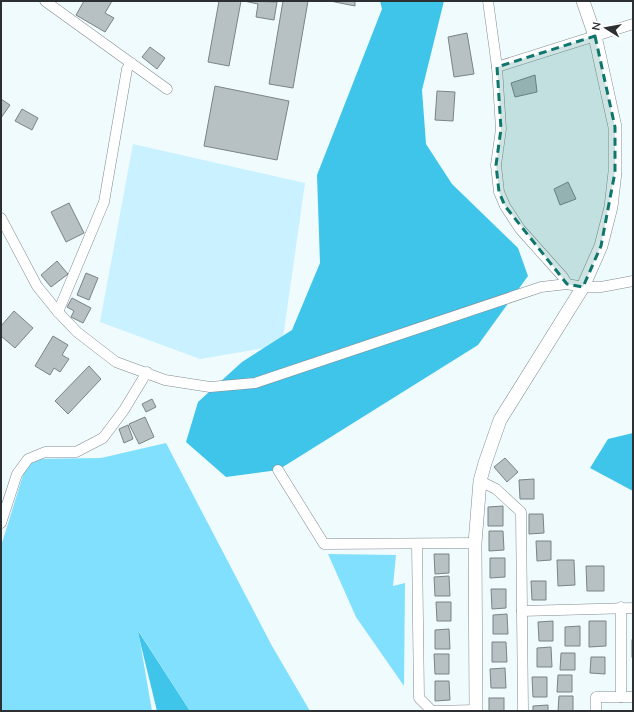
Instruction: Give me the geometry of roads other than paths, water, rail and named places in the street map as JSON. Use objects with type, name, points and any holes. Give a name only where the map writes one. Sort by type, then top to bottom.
[{"type":"street","points":[[45,1],[167,89]]},
{"type":"street","points":[[488,1],[498,66],[501,129],[496,165],[499,192],[505,206],[520,229],[563,278],[566,284]]},
{"type":"street","points":[[417,545],[419,698],[432,711],[476,711],[475,543],[480,481],[485,462],[500,420],[583,287],[601,246],[611,207],[616,172],[615,127],[595,36],[583,1]]},
{"type":"street","points":[[498,66],[633,24]]},
{"type":"street","points":[[58,312],[104,202],[127,69],[131,63]]},
{"type":"street","points":[[1,218],[37,286],[58,312],[77,332],[116,362],[147,372],[165,380],[210,387],[255,383],[541,287],[566,284],[583,287],[601,287],[633,281]]},
{"type":"street","points":[[1,523],[17,474],[28,459],[45,452],[76,452],[103,438],[124,410],[147,372]]},
{"type":"street","points":[[278,470],[324,544],[417,545],[475,543]]},
{"type":"street","points":[[480,481],[496,489],[521,512],[522,711]]},
{"type":"street","points":[[522,611],[621,607],[633,608]]},
{"type":"street","points":[[621,607],[621,697]]},
{"type":"street","points":[[596,711],[596,697],[633,697]]}]
